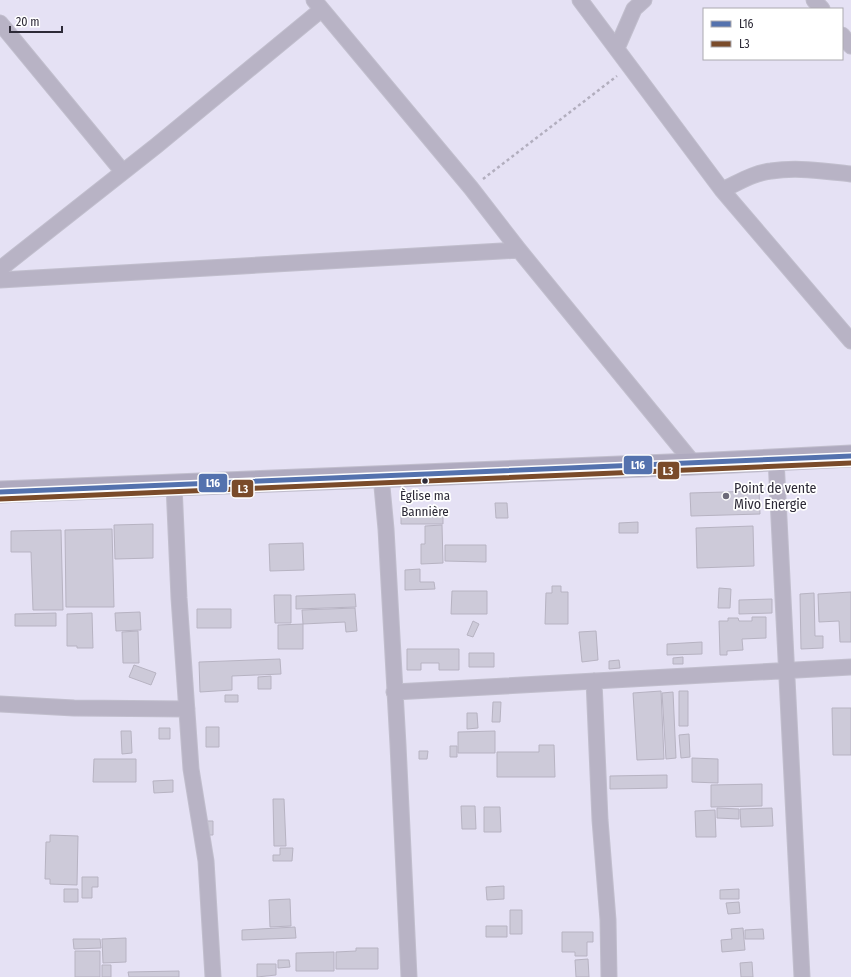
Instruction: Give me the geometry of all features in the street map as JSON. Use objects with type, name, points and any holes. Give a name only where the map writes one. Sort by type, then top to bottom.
[{"type":"main road","points":[[0,492],[280,482],[381,476],[694,464],[851,456]]},
{"type":"street","points":[[580,0],[722,190],[851,341]]},
{"type":"street","points":[[617,48],[634,9],[644,0]]},
{"type":"street","points":[[814,0],[821,8]]},
{"type":"street","points":[[0,269],[123,172],[318,5],[471,188],[694,464]]},
{"type":"street","points":[[0,23],[123,172]]},
{"type":"street","points":[[843,36],[851,46]]},
{"type":"street","points":[[722,190],[748,177],[770,171],[809,169],[851,174]]},
{"type":"street","points":[[0,280],[520,250]]},
{"type":"street","points":[[776,459],[802,977]]},
{"type":"street","points":[[381,476],[386,529],[409,977]]},
{"type":"street","points":[[174,485],[179,598],[190,769],[206,861],[213,977]]},
{"type":"street","points":[[394,692],[851,667]]},
{"type":"street","points":[[594,681],[600,820],[608,920],[609,977]]},
{"type":"street","points":[[0,704],[74,708],[187,709]]},
{"type":"path","points":[[471,188],[630,66]]},
{"type":"building","points":[[759,491],[760,514],[691,516],[690,493]]},
{"type":"building","points":[[495,503],[507,503],[508,518],[496,518]]},
{"type":"building","points":[[443,511],[443,524],[401,524],[401,512]]},
{"type":"building","points":[[638,522],[638,533],[619,533],[619,523]]},
{"type":"building","points":[[153,524],[153,558],[115,559],[114,525]]},
{"type":"building","points":[[442,525],[443,563],[421,564],[421,544],[425,544],[425,526]]},
{"type":"building","points":[[753,526],[754,566],[697,568],[696,528]]},
{"type":"building","points":[[112,529],[114,607],[66,607],[65,530]]},
{"type":"building","points":[[61,530],[63,610],[33,610],[31,552],[11,552],[11,531]]},
{"type":"building","points":[[303,543],[304,570],[270,571],[269,544]]},
{"type":"building","points":[[445,545],[486,545],[486,562],[445,561]]},
{"type":"building","points":[[420,569],[420,582],[434,582],[435,589],[405,590],[405,570]]},
{"type":"building","points":[[552,586],[561,586],[561,592],[568,592],[568,624],[545,624],[546,593],[552,593]]},
{"type":"building","points":[[719,588],[731,589],[730,608],[718,608]]},
{"type":"building","points":[[452,591],[487,591],[487,614],[451,614]]},
{"type":"building","points":[[851,592],[851,642],[840,642],[839,621],[819,622],[818,594]]},
{"type":"building","points":[[814,593],[815,636],[823,636],[823,648],[801,649],[800,594]]},
{"type":"building","points":[[355,594],[356,607],[296,609],[296,596]]},
{"type":"building","points":[[274,595],[291,595],[291,623],[275,623]]},
{"type":"building","points":[[772,599],[772,613],[739,614],[739,600]]},
{"type":"building","points":[[355,608],[357,631],[346,632],[345,622],[303,624],[302,610]]},
{"type":"building","points":[[197,609],[231,609],[231,628],[197,628]]},
{"type":"building","points":[[140,612],[141,630],[116,631],[115,613]]},
{"type":"building","points":[[56,613],[56,626],[15,626],[15,614]]},
{"type":"building","points":[[92,613],[93,648],[77,648],[77,646],[67,646],[67,614]]},
{"type":"building","points":[[752,617],[766,617],[766,638],[742,639],[743,650],[727,651],[727,655],[720,655],[719,621],[728,621],[728,618],[738,618],[739,621],[752,621]]},
{"type":"building","points":[[473,621],[479,624],[473,637],[467,635]]},
{"type":"building","points":[[303,624],[303,649],[278,649],[278,625]]},
{"type":"building","points":[[138,631],[139,663],[123,663],[122,632]]},
{"type":"building","points":[[596,631],[598,660],[582,662],[579,632]]},
{"type":"building","points":[[702,642],[702,654],[667,655],[667,644]]},
{"type":"building","points":[[407,649],[459,649],[459,670],[439,670],[439,663],[421,663],[421,670],[407,670]]},
{"type":"building","points":[[469,653],[494,653],[494,667],[469,667]]},
{"type":"building","points":[[683,657],[683,664],[673,664],[673,658]]},
{"type":"building","points":[[280,659],[281,674],[232,676],[232,690],[200,692],[199,662]]},
{"type":"building","points":[[619,660],[620,668],[609,669],[609,661]]},
{"type":"building","points":[[134,665],[156,673],[151,685],[129,677]]},
{"type":"building","points":[[271,676],[271,689],[258,689],[258,677]]},
{"type":"building","points":[[661,691],[664,759],[637,760],[633,693]]},
{"type":"building","points":[[679,691],[688,691],[688,726],[679,726]]},
{"type":"building","points":[[673,692],[676,758],[666,759],[662,693]]},
{"type":"building","points":[[225,695],[238,695],[238,702],[225,702]]},
{"type":"building","points":[[493,702],[501,702],[500,722],[492,722]]},
{"type":"building","points":[[832,708],[851,708],[851,755],[833,755]]},
{"type":"building","points":[[467,713],[477,713],[478,728],[467,729]]},
{"type":"building","points":[[206,727],[219,727],[219,747],[206,747]]},
{"type":"building","points":[[159,728],[170,728],[170,739],[159,739]]},
{"type":"building","points":[[121,731],[131,731],[132,753],[122,754]]},
{"type":"building","points":[[495,731],[495,753],[458,753],[458,732]]},
{"type":"building","points":[[689,734],[690,757],[681,758],[679,735]]},
{"type":"building","points":[[539,745],[554,745],[555,777],[497,777],[497,752],[539,752]]},
{"type":"building","points":[[450,746],[457,746],[457,757],[450,757]]},
{"type":"building","points":[[419,751],[428,751],[427,759],[419,759]]},
{"type":"building","points":[[692,758],[718,759],[718,783],[692,782]]},
{"type":"building","points":[[94,759],[136,759],[136,782],[93,782]]},
{"type":"building","points":[[667,775],[667,788],[610,789],[610,776]]},
{"type":"building","points":[[173,780],[173,792],[154,793],[153,781]]},
{"type":"building","points":[[762,784],[762,806],[711,807],[711,785]]},
{"type":"building","points":[[273,799],[284,799],[286,846],[274,846]]},
{"type":"building","points":[[461,806],[475,806],[476,829],[462,829]]},
{"type":"building","points":[[484,807],[500,807],[501,832],[484,832]]},
{"type":"building","points":[[717,808],[739,809],[739,819],[717,818]]},
{"type":"building","points":[[772,808],[773,826],[741,827],[740,809]]},
{"type":"building","points":[[715,810],[716,837],[696,837],[695,811]]},
{"type":"building","points":[[206,821],[213,821],[213,835],[206,835]]},
{"type":"building","points":[[50,835],[78,836],[77,885],[50,884],[50,879],[45,879],[46,842],[50,842]]},
{"type":"building","points":[[280,848],[293,848],[292,861],[273,861],[273,855],[280,855]]},
{"type":"building","points":[[82,877],[98,877],[98,887],[92,887],[92,898],[82,898]]},
{"type":"building","points":[[504,886],[504,899],[487,900],[486,887]]},
{"type":"building","points":[[64,889],[78,889],[78,902],[64,902]]},
{"type":"building","points":[[739,889],[739,899],[720,899],[720,890]]},
{"type":"building","points":[[290,899],[291,926],[270,927],[269,900]]},
{"type":"building","points":[[739,902],[740,913],[728,914],[726,903]]},
{"type":"building","points":[[510,910],[522,910],[522,934],[510,934]]},
{"type":"building","points":[[486,926],[507,926],[507,937],[486,937]]},
{"type":"building","points":[[295,927],[296,938],[242,940],[242,930]]},
{"type":"building","points":[[743,928],[745,950],[722,952],[721,940],[732,939],[731,929]]},
{"type":"building","points":[[763,929],[764,939],[745,939],[745,930]]},
{"type":"building","points":[[562,932],[593,932],[593,942],[587,942],[587,956],[575,956],[575,952],[562,952]]},
{"type":"building","points":[[126,938],[126,962],[103,963],[102,939]]},
{"type":"building","points":[[73,939],[100,939],[101,948],[74,949]]},
{"type":"building","points":[[356,948],[378,948],[378,969],[336,969],[336,952],[356,951]]},
{"type":"building","points":[[75,951],[100,951],[100,977],[75,977]]},
{"type":"building","points":[[334,952],[334,971],[296,971],[296,953]]},
{"type":"building","points":[[588,959],[589,977],[576,977],[575,960]]},
{"type":"building","points":[[278,960],[289,960],[290,967],[278,968]]},
{"type":"building","points":[[752,962],[753,977],[741,977],[740,963]]},
{"type":"building","points":[[257,964],[276,964],[276,975],[257,977]]},
{"type":"building","points":[[102,965],[111,965],[111,977],[102,977]]},
{"type":"building","points":[[179,971],[179,977],[129,977],[128,972]]},
{"type":"transit line","name":"L16","points":[[0,492],[851,456]]},
{"type":"transit line","name":"L3","points":[[0,499],[851,463]]},
{"type":"place","name":"Èglise ma Bannière","points":[[425,481]]},
{"type":"place","name":"Point de vente Mivo Energie","points":[[726,496]]}]
